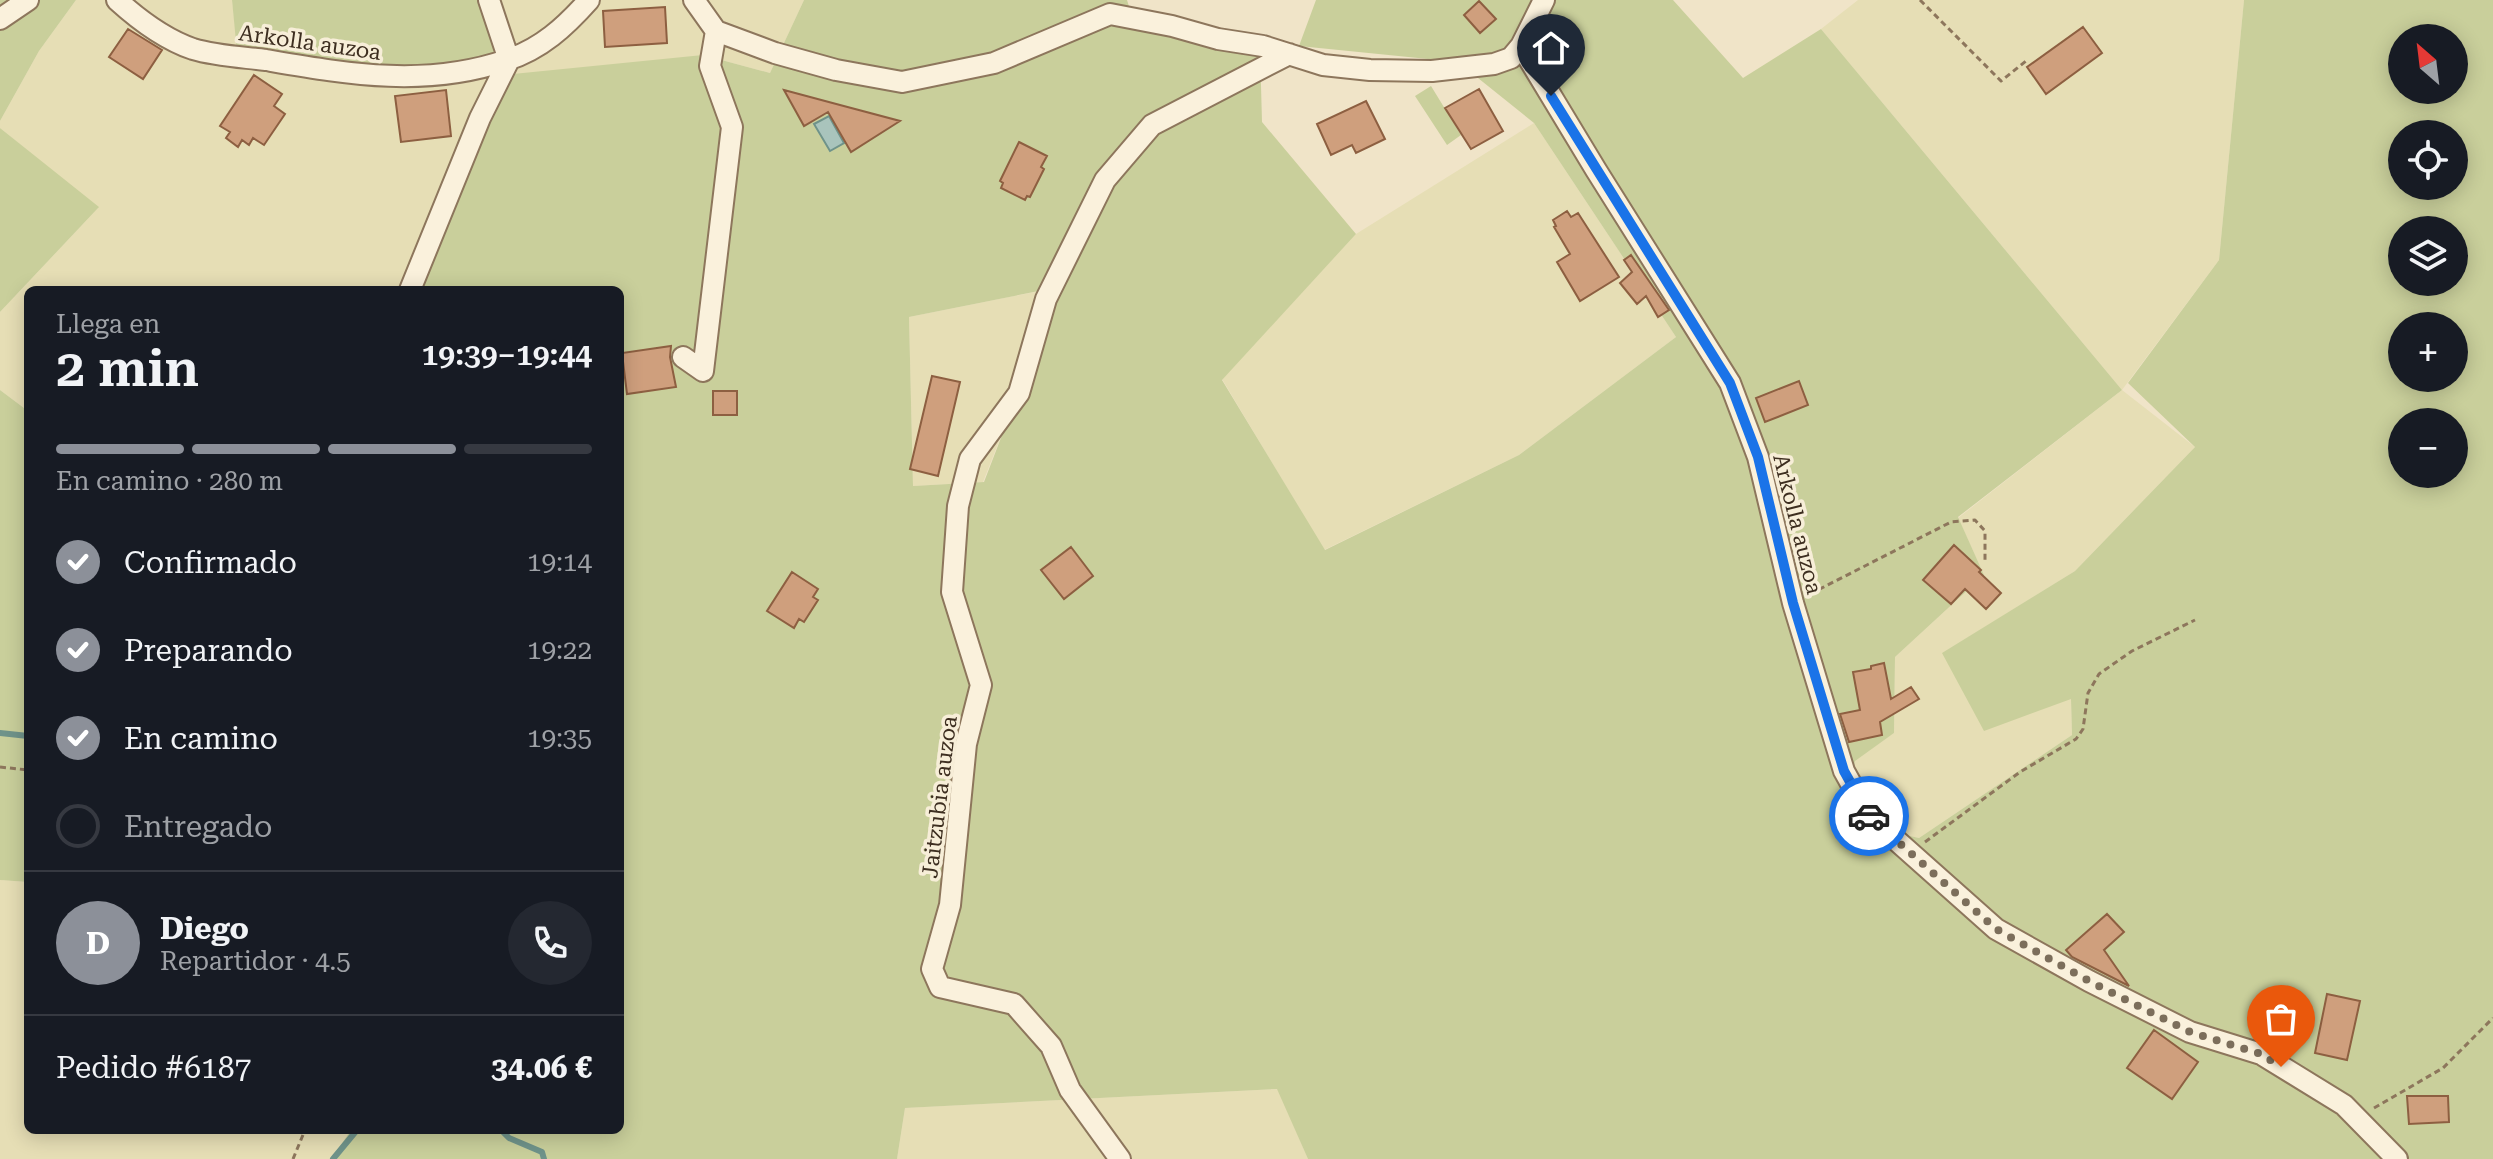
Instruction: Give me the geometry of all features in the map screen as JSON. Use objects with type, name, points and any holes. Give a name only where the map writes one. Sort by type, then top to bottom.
[{"type":"street","points":[[0,19],[28,0]]},
{"type":"street","name":"Arkolla auzoa","points":[[117,0],[143,24],[194,49],[315,69],[400,78],[464,72],[509,60],[553,38],[589,0]]},
{"type":"street","points":[[412,286],[480,118],[509,60],[489,0]]},
{"type":"street","points":[[694,0],[716,31],[790,58],[902,82],[994,63],[1110,14],[1263,46],[1323,65],[1370,70],[1432,71],[1494,64],[1511,58],[1521,46],[1544,0]]},
{"type":"street","points":[[683,357],[703,371],[728,172],[732,127],[710,66],[716,31]]},
{"type":"street","name":"Arkolla auzoa","points":[[1521,46],[1730,383],[1758,457],[1793,603],[1844,771],[1869,816],[1996,929],[2190,1032],[2261,1054],[2344,1105],[2397,1159]]},
{"type":"street","name":"Jaitzubia auzoa","points":[[1120,1159],[1070,1090],[1051,1046],[1014,1004],[940,987],[932,969],[950,905],[966,744],[981,685],[952,592],[958,506],[970,459],[1019,393],[1046,299],[1105,180],[1152,125],[1289,54]]},
{"type":"path","points":[[1920,0],[2001,81],[2026,61]]},
{"type":"path","points":[[1793,603],[1951,522],[1975,520],[1985,531],[1985,561]]},
{"type":"path","points":[[1910,853],[2020,772],[2076,739],[2083,729],[2088,693],[2099,674],[2132,651],[2195,620]]},
{"type":"path","points":[[0,767],[24,770]]},
{"type":"path","points":[[2358,1120],[2399,1092],[2443,1068],[2493,1018]]},
{"type":"path","points":[[293,1159],[303,1134]]},
{"type":"shaded area","points":[[76,0],[232,0],[238,52],[501,74],[482,0],[804,0],[770,73],[703,55],[412,286],[24,286],[98,208],[0,128],[0,121],[39,51]]},
{"type":"shaded area","points":[[1858,0],[2244,0],[2219,260],[2122,390],[1821,29]]},
{"type":"shaded area","points":[[1534,123],[1676,337],[1519,455],[1324,550],[1222,379],[1356,234]]},
{"type":"shaded area","points":[[24,287],[24,408],[0,390],[0,312]]},
{"type":"shaded area","points":[[1060,287],[983,482],[913,486],[909,317]]},
{"type":"shaded area","points":[[2122,390],[2195,447],[2075,571],[1943,653],[2071,698],[2072,735],[1919,838],[1844,821],[1855,760],[1894,733],[1895,657],[1984,575],[1958,518]]},
{"type":"shaded area","points":[[0,880],[24,882],[24,1134],[348,1134],[331,1159],[0,1159]]},
{"type":"shaded area","points":[[1278,1089],[1308,1159],[897,1159],[905,1108]]},
{"type":"green space","points":[[0,0],[76,0],[39,51],[0,121]]},
{"type":"green space","points":[[232,0],[482,0],[502,75],[703,55],[770,73],[804,0],[1127,0],[1132,16],[1260,49],[1262,122],[1356,234],[1222,380],[1325,550],[1519,455],[1676,337],[1534,123],[1458,62],[1299,46],[1316,0],[1673,0],[1743,78],[1821,29],[2122,390],[1958,517],[1984,575],[1895,657],[1894,733],[1855,761],[1844,821],[1919,838],[2072,735],[2071,699],[1984,731],[1942,653],[2075,571],[2195,447],[2128,383],[2219,260],[2244,0],[2493,0],[2493,1159],[1308,1159],[1277,1089],[905,1108],[897,1159],[331,1159],[348,1134],[624,1134],[624,286],[409,286],[501,75],[237,52]],"holes":[[[1059,287],[984,482],[913,486],[909,317]]]},
{"type":"green space","points":[[1431,86],[1461,135],[1447,145],[1415,96]]},
{"type":"green space","points":[[0,128],[99,207],[0,312]]},
{"type":"green space","points":[[0,390],[24,408],[24,882],[0,880]]},
{"type":"water","points":[[829,116],[844,143],[830,151],[814,124]]},
{"type":"building","points":[[1479,1],[1496,19],[1480,33],[1464,15]]},
{"type":"building","points":[[665,7],[667,43],[605,47],[603,11]]},
{"type":"building","points":[[2083,27],[2102,53],[2046,94],[2027,67]]},
{"type":"building","points":[[128,29],[162,50],[143,79],[109,57]]},
{"type":"building","points":[[254,75],[282,94],[274,106],[285,114],[264,145],[253,138],[249,145],[242,140],[238,147],[226,138],[230,132],[220,126]]},
{"type":"building","points":[[1479,89],[1503,131],[1471,149],[1445,108]]},
{"type":"building","points":[[446,90],[451,136],[401,142],[395,96]]},
{"type":"building","points":[[784,90],[900,121],[851,152],[828,112],[804,126]]},
{"type":"building","points":[[1366,101],[1385,139],[1356,153],[1352,145],[1331,155],[1317,124]]},
{"type":"building","points":[[1019,142],[1047,156],[1030,197],[1027,196],[1025,200],[1001,188],[1003,183],[1000,181]]},
{"type":"building","points":[[1567,211],[1571,217],[1578,213],[1619,277],[1580,301],[1557,262],[1570,254],[1553,220]]},
{"type":"building","points":[[1631,255],[1669,310],[1658,317],[1646,296],[1637,304],[1620,283],[1632,272],[1624,260]]},
{"type":"building","points":[[671,346],[676,387],[627,394],[624,353]]},
{"type":"building","points":[[932,376],[960,382],[938,476],[910,469]]},
{"type":"building","points":[[1799,381],[1808,405],[1765,422],[1756,398]]},
{"type":"building","points":[[713,391],[737,391],[737,415],[713,415]]},
{"type":"building","points":[[1954,545],[2001,593],[1986,609],[1965,589],[1951,604],[1923,580]]},
{"type":"building","points":[[1071,547],[1093,576],[1064,599],[1041,570]]},
{"type":"building","points":[[792,572],[818,589],[813,597],[818,600],[804,622],[799,619],[794,628],[767,611]]},
{"type":"building","points":[[1884,663],[1891,699],[1911,687],[1919,699],[1880,722],[1882,735],[1849,742],[1840,714],[1860,710],[1853,672]]},
{"type":"building","points":[[2107,914],[2124,932],[2104,950],[2129,986],[2072,957],[2066,950]]},
{"type":"building","points":[[2327,994],[2360,1001],[2347,1060],[2315,1053]]},
{"type":"building","points":[[2154,1030],[2198,1062],[2172,1099],[2127,1068]]},
{"type":"building","points":[[2407,1096],[2448,1096],[2449,1122],[2409,1124]]},
{"type":"waterway","points":[[0,733],[24,736]]},
{"type":"waterway","points":[[333,1159],[354,1134]]},
{"type":"waterway","points":[[505,1134],[542,1152],[544,1159]]},
{"type":"way so far","points":[[1869,816],[1996,929],[2190,1032],[2261,1054],[2281,1067]]},
{"type":"route","points":[[1551,96],[1730,383],[1758,457],[1793,603],[1844,771],[1869,816]]}]
